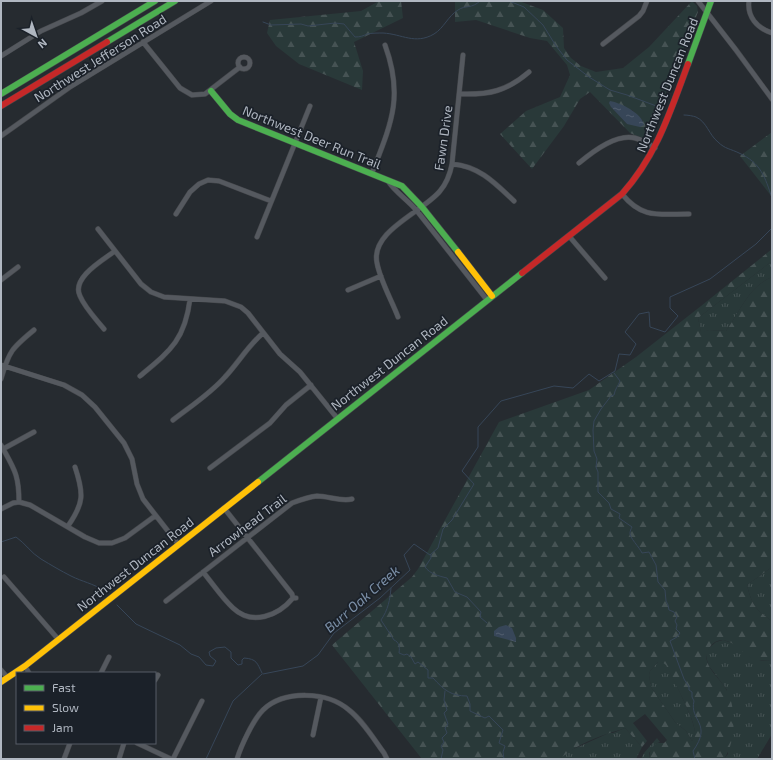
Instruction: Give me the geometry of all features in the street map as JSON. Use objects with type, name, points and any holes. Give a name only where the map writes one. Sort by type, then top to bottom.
[{"type":"main road","points":[[1,94],[155,1]]},
{"type":"main road","points":[[1,106],[174,1]]},
{"type":"main road","name":"Northwest Duncan Road","points":[[1,682],[25,666],[622,194],[647,163],[655,148],[666,123],[711,1]]},
{"type":"main road","name":"Northwest Deer Run Trail","points":[[211,91],[230,114],[238,120],[402,186],[489,298]]},
{"type":"street","points":[[1,56],[41,31],[102,1]]},
{"type":"street","name":"Northwest Jefferson Road","points":[[1,136],[70,87],[211,1]]},
{"type":"street","points":[[603,44],[640,16],[647,1]]},
{"type":"street","points":[[698,1],[772,99]]},
{"type":"street","points":[[749,1],[748,8],[753,20],[761,28],[772,33]]},
{"type":"street","points":[[144,42],[180,88],[186,93],[198,96],[205,94],[211,91],[240,67]]},
{"type":"street","points":[[372,173],[387,134],[395,103],[395,87],[385,45]]},
{"type":"street","name":"Fawn Drive","points":[[398,317],[377,263],[378,251],[380,244],[387,233],[441,191],[449,177],[452,164],[463,55]]},
{"type":"street","points":[[460,94],[476,95],[492,93],[514,84],[529,72]]},
{"type":"street","points":[[257,237],[310,106]]},
{"type":"street","points":[[579,163],[601,146],[623,138],[634,137],[655,148]]},
{"type":"street","points":[[452,164],[463,164],[482,173],[514,201]]},
{"type":"street","points":[[176,214],[190,192],[199,184],[208,180],[219,181],[271,201]]},
{"type":"street","points":[[622,194],[629,202],[642,211],[656,214],[689,214]]},
{"type":"street","points":[[98,229],[141,284],[151,292],[164,297],[225,301],[234,304],[248,313],[280,354],[300,372],[337,418]]},
{"type":"street","points":[[569,236],[605,278]]},
{"type":"street","points":[[104,329],[79,295],[79,284],[85,275],[115,251]]},
{"type":"street","points":[[1,280],[18,267]]},
{"type":"street","points":[[348,290],[381,276]]},
{"type":"street","points":[[140,376],[164,356],[178,341],[186,323],[190,299]]},
{"type":"street","points":[[1,379],[3,365],[9,354],[14,347],[34,330]]},
{"type":"street","points":[[173,420],[219,384],[252,343],[263,333]]},
{"type":"street","points":[[3,365],[64,385],[82,395],[95,407],[124,443],[132,459],[140,493],[155,516],[178,544]]},
{"type":"street","points":[[210,468],[270,423],[286,405],[311,385]]},
{"type":"street","points":[[19,502],[19,488],[16,472],[2,447],[34,432]]},
{"type":"street","points":[[68,526],[79,507],[81,500],[80,485],[75,467]]},
{"type":"street","name":"Arrowhead Trail","points":[[166,601],[292,503],[305,498],[324,497],[345,501],[352,499]]},
{"type":"street","points":[[1,508],[19,502],[30,505],[99,543],[112,543],[130,535],[155,516]]},
{"type":"street","points":[[203,572],[232,608],[243,615],[253,618],[261,618],[277,612],[294,598],[248,536],[224,508]]},
{"type":"street","points":[[4,577],[58,639]]},
{"type":"street","points":[[102,672],[109,657]]},
{"type":"street","points":[[25,666],[28,672]]},
{"type":"street","points":[[1,670],[7,677]]},
{"type":"street","points":[[237,759],[257,718],[263,711],[272,704],[297,696],[310,695],[337,701],[349,710],[357,718],[387,759]]},
{"type":"street","points":[[313,736],[321,697]]},
{"type":"street","points":[[139,744],[172,759],[202,701]]},
{"type":"street","points":[[64,759],[70,744]]},
{"type":"street","points":[[119,759],[124,744]]},
{"type":"green space","points":[[379,1],[401,1],[403,18],[354,42],[363,71],[362,90],[299,64],[276,46],[267,33],[270,20],[361,11]]},
{"type":"green space","points":[[455,1],[519,1],[543,10],[563,28],[564,48],[571,58],[581,66],[596,72],[623,68],[649,47],[692,1],[697,6],[698,12],[654,127],[647,139],[645,140],[630,133],[590,92],[580,99],[564,126],[532,169],[500,134],[526,111],[560,97],[570,75],[567,65],[547,41],[530,38],[476,20],[455,22]],"holes":[[[611,107],[632,110],[643,121],[627,124]]]},
{"type":"green space","points":[[772,132],[772,197],[740,156]]},
{"type":"green space","points":[[772,249],[772,261],[698,318],[701,332],[709,330],[726,331],[751,293],[764,281],[772,277],[772,567],[747,585],[755,606],[772,621],[772,660],[756,660],[751,658],[732,643],[723,640],[719,640],[713,644],[708,650],[706,657],[708,665],[726,689],[730,696],[732,705],[734,724],[733,734],[728,752],[724,759],[650,759],[650,752],[653,746],[657,743],[664,743],[667,740],[645,714],[633,723],[647,741],[642,747],[625,728],[588,741],[570,751],[560,759],[422,759],[332,645],[412,577],[418,569],[499,422],[589,390],[636,357]],"holes":[[[658,662],[662,662],[666,665],[691,717],[695,732],[692,741],[686,731],[675,722],[651,687],[649,675],[650,671]]]},
{"type":"green space","points":[[772,261],[772,277],[764,281],[751,293],[726,331],[709,330],[701,333],[698,318]]},
{"type":"green space","points":[[772,567],[772,621],[755,606],[747,585]]},
{"type":"green space","points":[[723,640],[735,644],[750,657],[762,661],[772,660],[772,734],[757,759],[724,759],[728,754],[727,690],[709,666],[706,653],[716,642]]},
{"type":"green space","points":[[658,662],[666,664],[687,708],[695,732],[692,741],[686,731],[675,722],[651,687],[649,675],[650,671]]},
{"type":"green space","points":[[625,728],[642,747],[636,759],[560,759],[567,752],[609,733]]},
{"type":"green space","points":[[657,738],[660,742],[657,743],[649,753],[650,759],[641,759],[644,753]]},
{"type":"water","points":[[610,101],[630,109],[639,116],[644,125],[640,127],[627,124],[611,107],[609,103]]},
{"type":"water","points":[[506,625],[512,628],[516,642],[494,636],[494,631],[499,627]]},
{"type":"waterway","points":[[263,22],[271,25],[301,24],[308,26],[335,23],[344,24],[355,37],[367,34],[383,33],[421,39],[434,34],[441,29],[451,15],[458,10],[474,5],[480,1]]},
{"type":"waterway","points":[[509,1],[524,7],[543,25],[567,60],[589,77],[610,90],[659,107]]},
{"type":"waterway","points":[[684,115],[689,115],[700,119],[715,139],[721,144],[752,161],[761,171],[772,198]]},
{"type":"waterway","name":"Burr Oak Creek","points":[[263,674],[303,666],[318,655],[334,633],[380,598],[410,570],[404,555],[414,544],[430,555],[438,548],[443,529],[452,520],[474,484],[462,471],[478,447],[478,427],[501,401],[554,386],[573,388],[589,374],[599,381],[615,371],[619,354],[630,355],[636,344],[625,332],[639,314],[649,312],[650,327],[665,332],[678,316],[670,308],[670,297],[710,279],[756,244],[772,228]]},
{"type":"waterway","points":[[614,373],[620,381],[614,395],[611,396],[594,421],[594,451],[597,459],[596,467],[598,472],[598,492],[609,503],[611,509],[620,514],[619,518],[632,527],[630,535],[642,553],[649,552],[656,565],[658,582],[665,590],[669,610],[674,612],[677,617],[675,621],[677,625],[676,629],[680,633],[677,637],[670,641],[684,679],[689,687],[689,690],[692,692],[694,701],[693,708],[701,728],[699,742],[693,751],[695,759]]},
{"type":"waterway","points":[[1,542],[16,537],[41,559],[71,576],[105,591]]},
{"type":"waterway","points":[[431,555],[431,558],[425,567],[432,573],[447,578],[455,592],[467,597],[481,612],[480,617],[487,623]]},
{"type":"waterway","points":[[391,588],[388,605],[381,620],[394,640],[398,643],[399,653],[404,655],[407,654],[411,657],[415,664],[418,662],[428,670],[428,678],[433,678],[448,692],[456,695],[467,696],[470,704],[470,711],[485,718],[489,716],[503,730],[499,743],[505,746],[503,752],[504,759]]},
{"type":"waterway","points":[[117,605],[136,624],[180,645],[191,654],[199,657],[206,665],[213,666],[216,661],[210,656],[209,652],[216,648],[225,647],[231,652],[231,658],[238,665],[242,664],[242,660],[244,658],[252,659],[258,664],[262,673]]},
{"type":"waterway","points":[[206,759],[233,701],[262,674]]},
{"type":"waterway","points":[[441,759],[443,750],[441,746],[444,742],[442,738],[447,733],[445,728],[448,724],[444,713],[447,710],[444,700],[445,691]]},
{"type":"traffic: fast","points":[[1,94],[155,1]]},
{"type":"traffic: fast","points":[[107,42],[175,1]]},
{"type":"traffic: fast","points":[[688,64],[711,1]]},
{"type":"traffic: fast","points":[[211,91],[230,114],[238,120],[402,186],[422,207],[458,252]]},
{"type":"traffic: fast","points":[[258,482],[522,273]]},
{"type":"traffic: slow","points":[[458,252],[492,296]]},
{"type":"traffic: slow","points":[[1,682],[25,666],[258,482]]},
{"type":"traffic: jam","points":[[1,106],[107,42]]},
{"type":"traffic: jam","points":[[522,273],[622,194],[634,179],[654,148],[688,64]]}]
